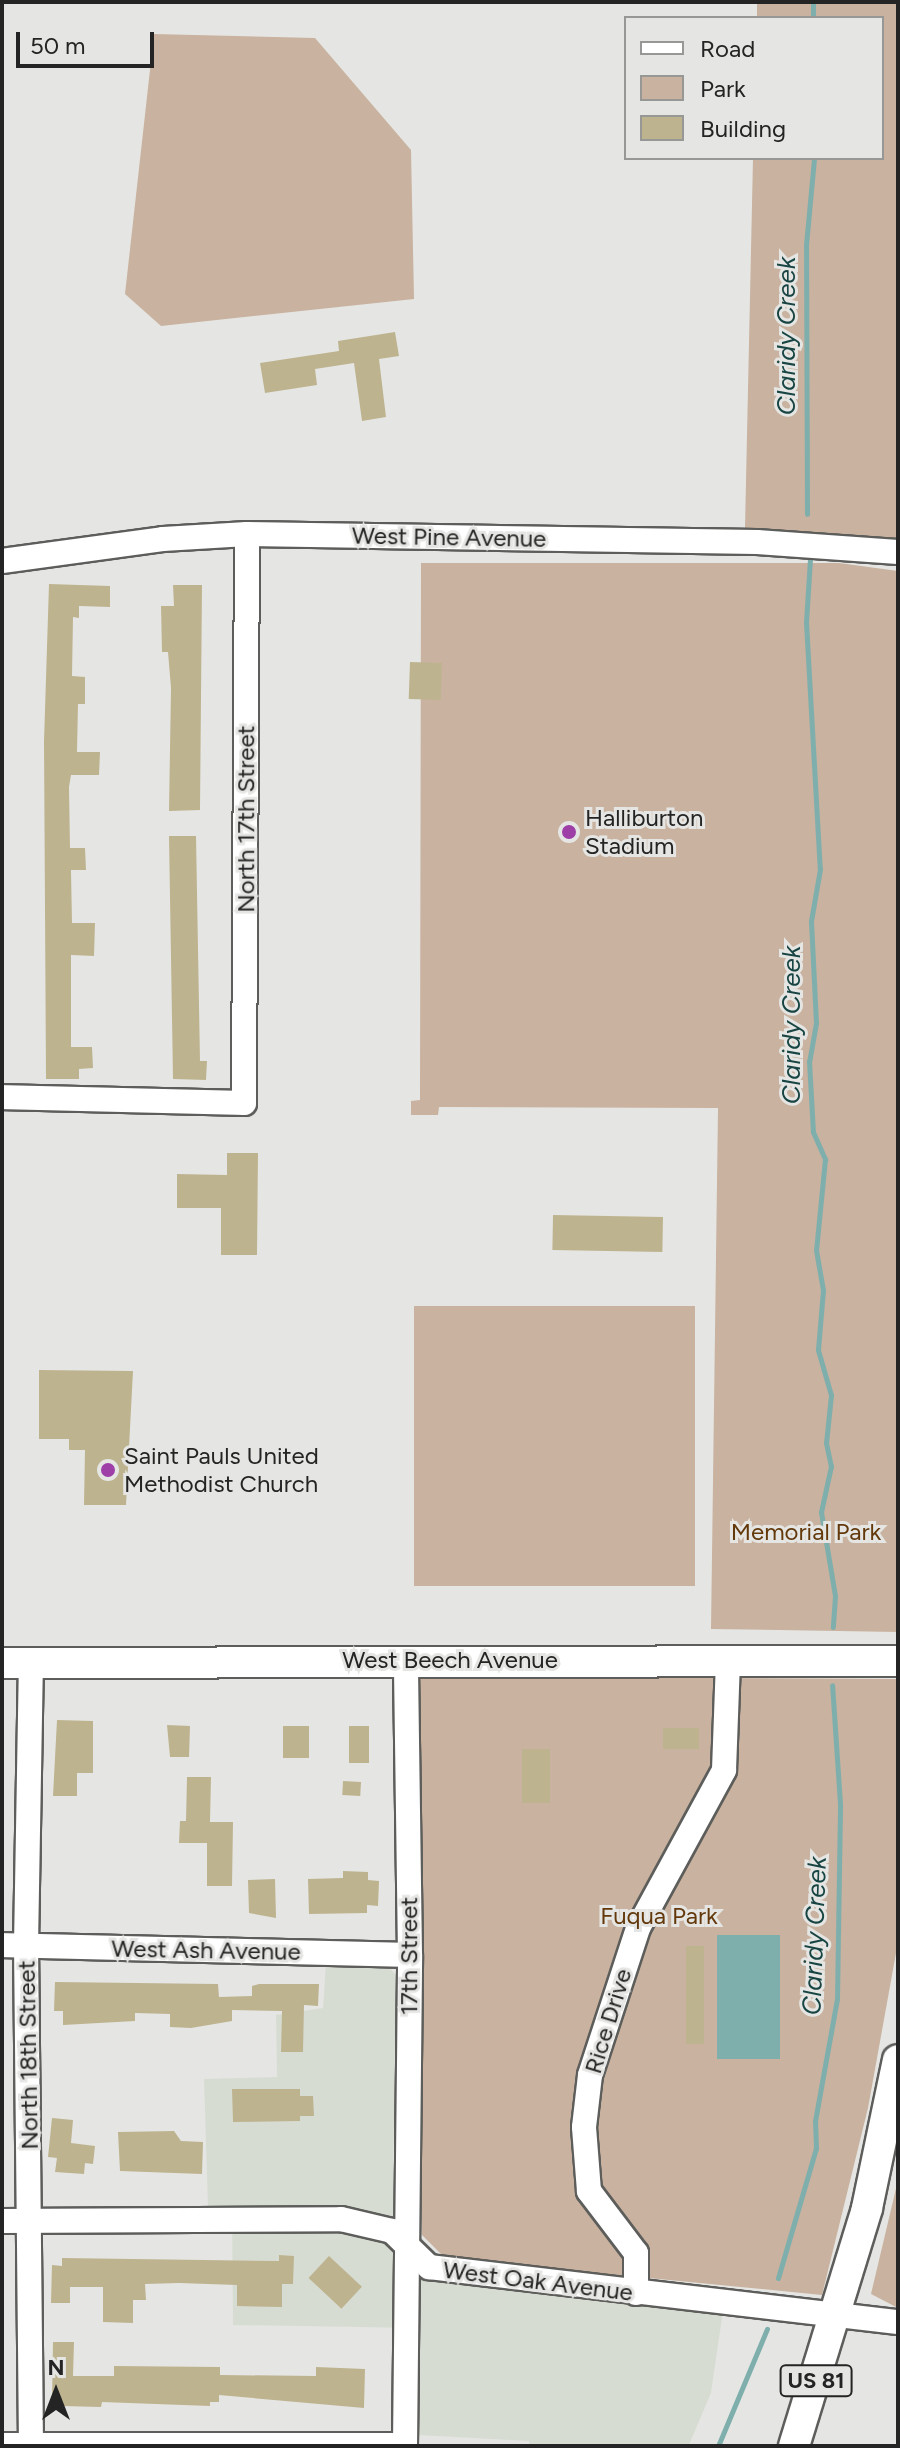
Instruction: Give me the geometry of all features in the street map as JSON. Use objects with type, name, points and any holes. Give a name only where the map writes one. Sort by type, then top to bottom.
[{"type":"main road","name":"West Beech Avenue","points":[[16,1663],[406,1659],[898,1661]]},
{"type":"main road","name":"US 81","points":[[794,2446],[838,2315],[898,2060]]},
{"type":"street","name":"West Pine Avenue","points":[[2,561],[163,539],[247,534],[757,542],[898,552]]},
{"type":"street","name":"North 17th Street","points":[[2,1097],[244,1103],[247,534]]},
{"type":"street","name":"17th Street","points":[[406,1659],[410,1955],[408,2252]]},
{"type":"street","name":"Rice Drive","points":[[636,2293],[636,2253],[589,2191],[584,2127],[590,2075],[638,1928],[724,1770],[728,1660]]},
{"type":"street","name":"North 18th Street","points":[[16,1663],[14,1945],[30,2221],[31,2445]]},
{"type":"street","name":"West Ash Avenue","points":[[14,1945],[410,1955]]},
{"type":"street","name":"West Oak Avenue","points":[[2,2221],[341,2219],[392,2231],[408,2252],[429,2267],[898,2322]]},
{"type":"street","points":[[2,2445],[405,2446],[408,2252]]},
{"type":"shaded area","points":[[326,1962],[386,1964],[396,1975],[393,2185],[398,2276],[723,2311],[711,2393],[689,2445],[530,2446],[529,2441],[418,2435],[416,2328],[233,2325],[232,2208],[208,2208],[204,2079],[277,2077],[276,2015],[323,2008]]},
{"type":"green space","points":[[757,2],[898,2],[898,540],[745,528],[753,160],[884,160],[884,16],[757,16]]},
{"type":"green space","points":[[154,34],[315,38],[411,150],[414,299],[161,326],[125,294]]},
{"type":"green space","name":"Memorial Park","points":[[421,563],[839,563],[898,571],[898,1632],[711,1629],[718,1108],[439,1107],[438,1115],[411,1115],[411,1101],[420,1100]]},
{"type":"green space","points":[[414,1306],[695,1306],[695,1586],[414,1586]]},
{"type":"green space","name":"Fuqua Park","points":[[417,1676],[898,1679],[896,1953],[868,2108],[822,2295],[445,2258],[422,2235]]},
{"type":"green space","points":[[898,2180],[898,2308],[871,2294]]},
{"type":"water","points":[[717,1935],[780,1935],[780,2059],[717,2059]]},
{"type":"building","points":[[395,332],[399,356],[379,359],[386,417],[362,421],[354,363],[315,369],[317,385],[265,393],[260,363],[339,351],[338,341]]},
{"type":"building","points":[[49,584],[110,586],[110,607],[79,606],[79,618],[73,617],[72,676],[85,677],[85,704],[78,704],[77,752],[100,752],[99,775],[71,775],[69,787],[70,848],[85,848],[86,870],[71,870],[72,923],[95,923],[94,956],[71,955],[71,1047],[92,1047],[93,1068],[79,1069],[79,1079],[46,1079],[44,741]]},
{"type":"building","points":[[173,585],[202,585],[200,810],[169,811],[171,688],[168,652],[162,652],[161,606],[174,606]]},
{"type":"building","points":[[410,662],[442,663],[441,700],[409,699]]},
{"type":"building","points":[[169,836],[196,836],[200,1061],[207,1061],[206,1080],[173,1079]]},
{"type":"building","points":[[227,1153],[258,1153],[257,1255],[221,1255],[221,1208],[177,1208],[177,1174],[227,1175]]},
{"type":"building","points":[[553,1215],[663,1217],[662,1252],[552,1250]]},
{"type":"building","points":[[39,1370],[133,1371],[126,1505],[84,1505],[85,1450],[69,1450],[69,1439],[39,1439]]},
{"type":"building","points":[[57,1720],[93,1721],[93,1773],[77,1773],[77,1796],[53,1796]]},
{"type":"building","points":[[167,1725],[190,1726],[189,1757],[170,1757]]},
{"type":"building","points":[[283,1726],[309,1726],[309,1758],[283,1758]]},
{"type":"building","points":[[349,1726],[369,1726],[369,1763],[349,1763]]},
{"type":"building","points":[[663,1728],[699,1728],[699,1749],[663,1749]]},
{"type":"building","points":[[522,1749],[550,1749],[550,1803],[522,1803]]},
{"type":"building","points":[[187,1777],[211,1777],[210,1822],[233,1822],[232,1886],[207,1886],[207,1843],[179,1843],[180,1821],[186,1821]]},
{"type":"building","points":[[343,1781],[361,1782],[360,1796],[342,1795]]},
{"type":"building","points":[[343,1871],[368,1872],[368,1880],[379,1881],[378,1906],[367,1905],[367,1913],[309,1914],[308,1879],[343,1878]]},
{"type":"building","points":[[275,1879],[276,1918],[249,1913],[248,1880]]},
{"type":"building","points":[[686,1946],[704,1946],[704,2044],[686,2044]]},
{"type":"building","points":[[55,1982],[218,1984],[219,1997],[252,1996],[252,1986],[259,1984],[319,1984],[318,2006],[304,2005],[303,2052],[281,2052],[282,2011],[232,2010],[232,2021],[191,2028],[170,2027],[170,2014],[135,2013],[135,2021],[63,2025],[63,2011],[54,2011]]},
{"type":"building","points":[[232,2089],[300,2089],[300,2096],[313,2096],[314,2116],[300,2116],[300,2121],[233,2122]]},
{"type":"building","points":[[52,2118],[73,2120],[71,2143],[95,2146],[93,2164],[85,2163],[84,2174],[55,2172],[57,2158],[48,2157]]},
{"type":"building","points":[[174,2131],[181,2141],[203,2142],[202,2174],[120,2171],[118,2132]]},
{"type":"building","points":[[279,2255],[294,2256],[293,2284],[282,2284],[282,2307],[237,2306],[237,2285],[179,2283],[145,2284],[146,2300],[133,2300],[133,2323],[103,2322],[103,2287],[70,2287],[70,2303],[51,2303],[52,2265],[62,2266],[62,2258],[279,2261]]},
{"type":"building","points":[[329,2256],[362,2287],[341,2309],[309,2278]]},
{"type":"building","points":[[53,2342],[74,2342],[73,2376],[114,2376],[114,2366],[220,2367],[220,2375],[316,2376],[316,2367],[365,2369],[364,2408],[219,2395],[219,2402],[210,2402],[210,2406],[102,2402],[101,2407],[62,2406],[63,2401],[52,2401]]},
{"type":"waterway","name":"Claridy Creek","points":[[813,2],[813,16]]},
{"type":"waterway","name":"Claridy Creek","points":[[807,514],[806,245],[814,160]]},
{"type":"waterway","name":"Claridy Creek","points":[[810,559],[806,622],[820,869],[811,921],[816,1023],[809,1061],[813,1132],[825,1159],[816,1250],[823,1290],[818,1350],[831,1395],[826,1443],[831,1466],[821,1512],[835,1596],[833,1627]]},
{"type":"waterway","name":"Claridy Creek","points":[[778,2278],[816,2148],[815,2121],[837,1999],[840,1804],[832,1685]]},
{"type":"waterway","name":"Claridy Creek","points":[[718,2446],[767,2329]]},
{"type":"place","name":"Halliburton Stadium","points":[[569,832]]},
{"type":"place","name":"Saint Pauls United Methodist Church","points":[[108,1470]]}]
